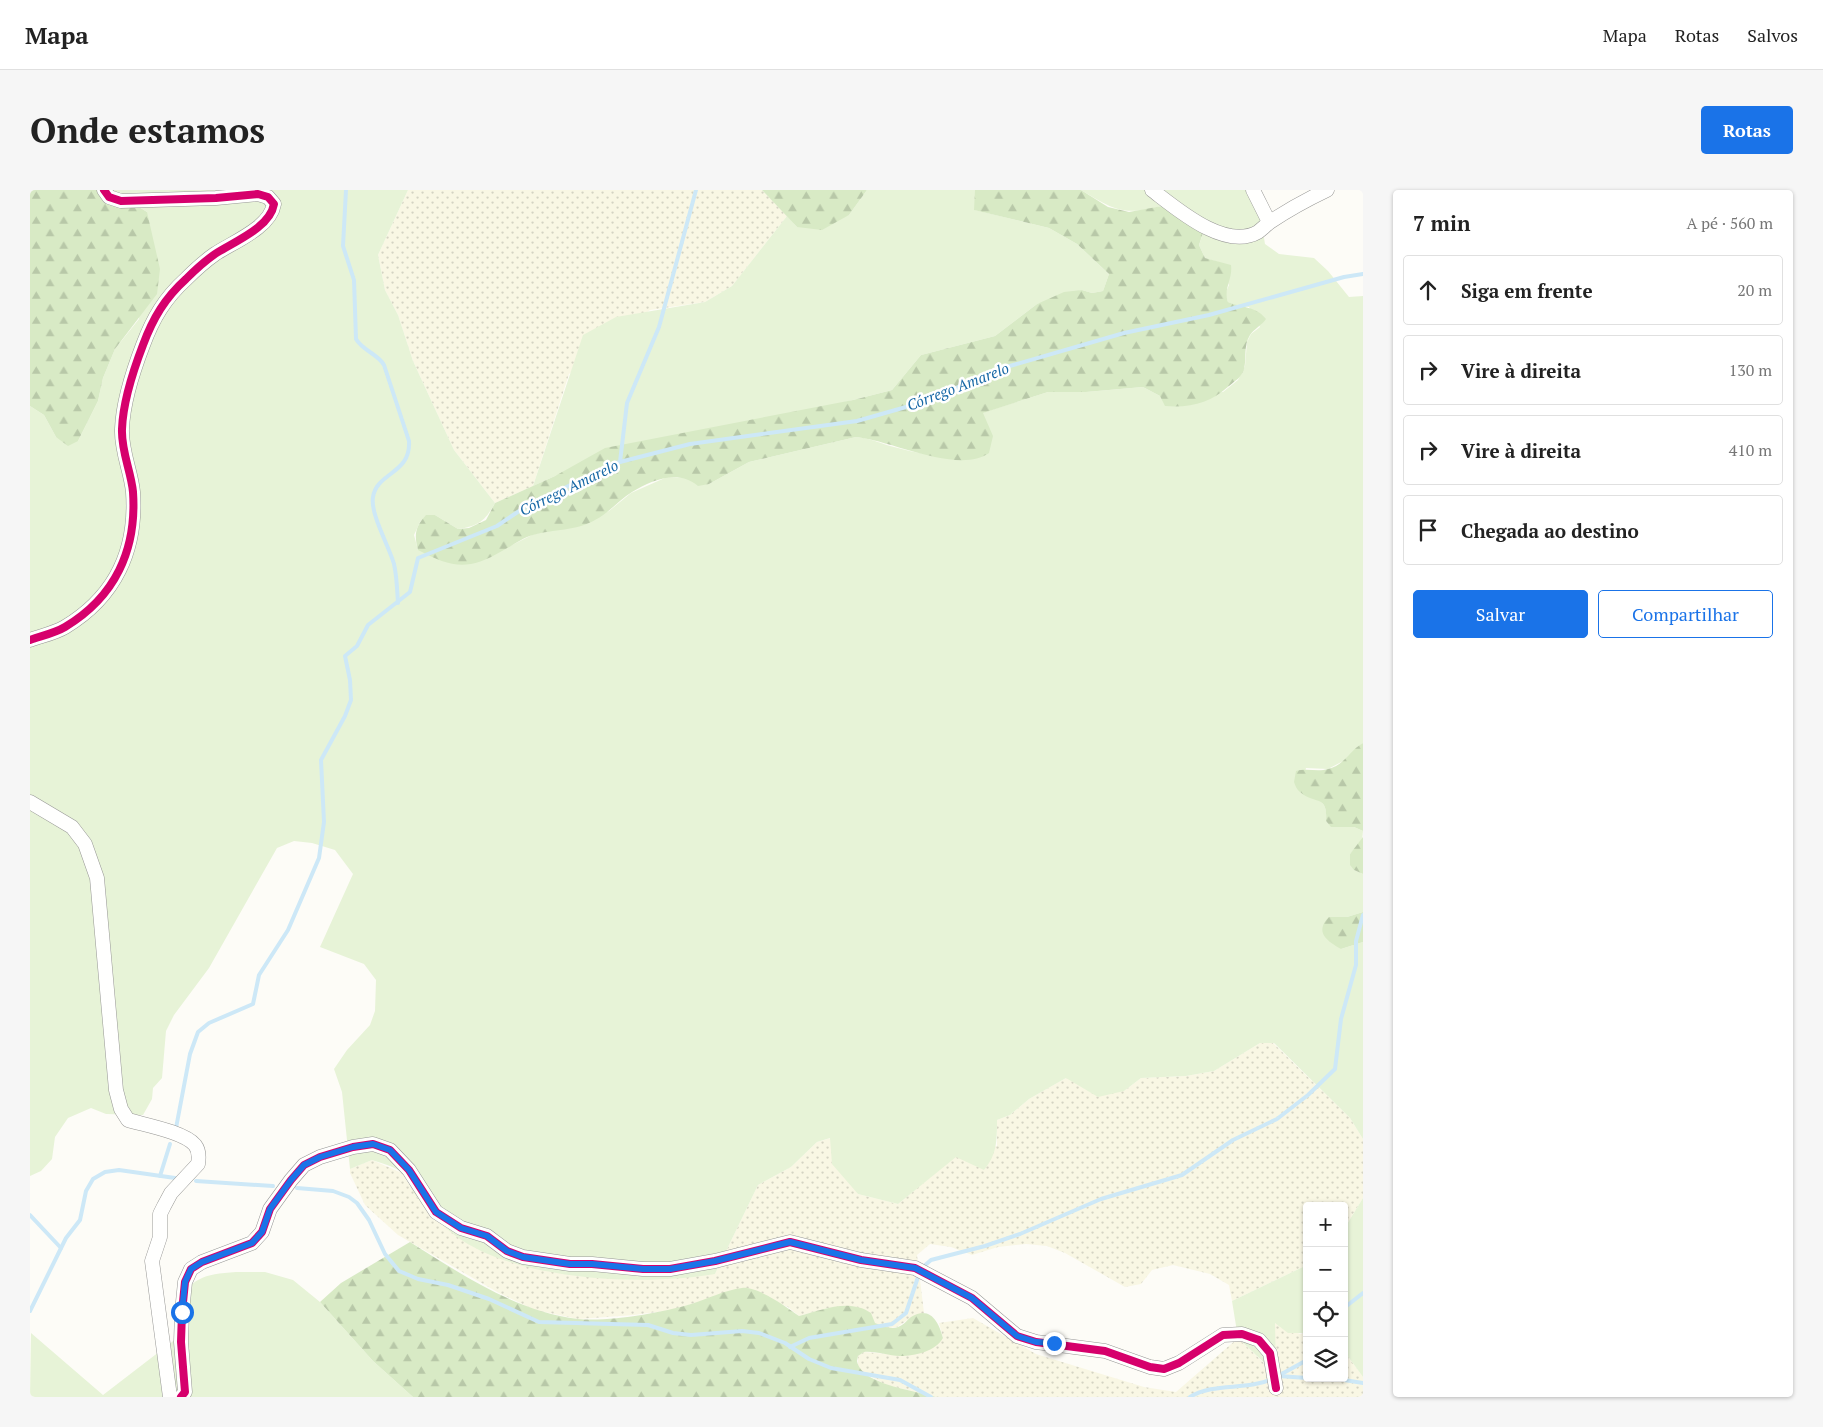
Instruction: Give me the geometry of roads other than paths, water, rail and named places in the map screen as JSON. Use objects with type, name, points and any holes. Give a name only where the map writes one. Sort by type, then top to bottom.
[{"type":"street","points":[[30,640],[64,628],[86,613],[106,595],[122,565],[131,535],[133,494],[131,473],[123,447],[122,428],[136,362],[152,320],[167,298],[187,278],[215,254],[249,235],[270,215],[274,204],[268,197],[258,194],[216,198],[121,200],[109,197],[104,190]]},
{"type":"street","points":[[1152,190],[1184,215],[1218,233],[1232,237],[1257,232],[1270,222],[1327,190]]},
{"type":"street","points":[[1253,190],[1270,222]]},
{"type":"street","points":[[30,802],[72,827],[85,844],[97,878],[116,1090],[121,1109],[128,1120],[186,1138],[196,1146],[199,1154],[198,1164],[171,1193],[160,1214],[160,1237],[152,1260],[170,1397]]},
{"type":"street","points":[[181,1397],[185,1392],[181,1342],[182,1312],[185,1282],[191,1269],[202,1262],[252,1243],[262,1232],[270,1209],[304,1165],[320,1157],[353,1147],[373,1144],[390,1150],[409,1170],[436,1212],[461,1228],[487,1236],[507,1251],[523,1257],[570,1264],[670,1269],[715,1261],[790,1242],[842,1257],[915,1268],[972,1298],[1017,1336],[1036,1342],[1105,1351],[1150,1367],[1164,1369],[1179,1363],[1223,1335],[1242,1334],[1259,1340],[1270,1353],[1276,1388]]},
{"type":"waterway","points":[[346,190],[343,246],[354,280],[356,339],[362,347],[378,358],[384,365],[409,441],[405,460],[400,467],[381,482],[373,497],[374,512],[394,564],[398,603]]},
{"type":"waterway","points":[[620,462],[627,403],[659,327],[696,190]]},
{"type":"waterway","name":"Córrego Amarelo","points":[[176,1128],[190,1054],[198,1032],[209,1023],[253,1004],[259,975],[288,930],[319,858],[324,822],[321,760],[345,716],[351,700],[350,680],[345,656],[357,646],[368,625],[410,592],[418,558],[497,526],[525,507],[616,463],[690,444],[857,421],[927,401],[996,370],[1124,333],[1209,315],[1344,277],[1363,274]]},
{"type":"waterway","points":[[923,1267],[931,1260],[985,1246],[1020,1234],[1101,1199],[1182,1175],[1233,1140],[1277,1119],[1308,1095],[1335,1069],[1341,1019],[1356,965],[1356,941],[1363,915]]},
{"type":"waterway","name":"Córrego Amarelo","points":[[160,1176],[170,1144]]},
{"type":"waterway","name":"Córrego Amarelo","points":[[30,1311],[66,1238],[80,1220],[86,1191],[93,1179],[105,1172],[119,1170],[175,1178]]},
{"type":"waterway","points":[[196,1181],[273,1186]]},
{"type":"waterway","points":[[297,1188],[333,1191],[349,1197],[357,1203],[369,1220],[385,1254],[399,1271],[418,1279],[448,1285],[489,1299],[539,1322],[648,1325],[673,1333],[691,1335],[742,1331],[759,1333],[785,1343],[809,1359],[831,1368],[900,1380],[931,1397]]},
{"type":"waterway","points":[[30,1215],[61,1248]]},
{"type":"waterway","points":[[790,1347],[809,1338],[892,1324],[906,1313],[919,1274]]},
{"type":"waterway","points":[[1348,1305],[1363,1293]]},
{"type":"waterway","points":[[1278,1376],[1303,1362]]},
{"type":"waterway","points":[[1279,1376],[1303,1378]]},
{"type":"waterway","points":[[1190,1397],[1199,1392],[1252,1385],[1272,1379]]},
{"type":"waterway","points":[[1348,1381],[1363,1383]]}]
